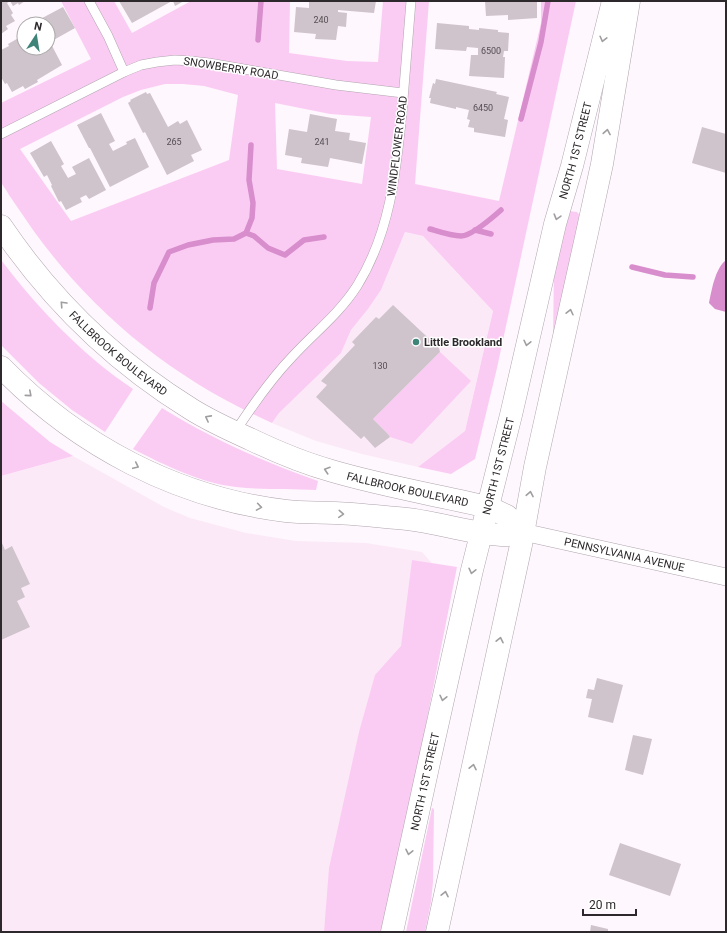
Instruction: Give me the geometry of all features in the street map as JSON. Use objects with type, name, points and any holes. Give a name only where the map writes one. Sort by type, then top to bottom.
[{"type":"main road","name":"NORTH 1ST STREET","points":[[392,932],[430,758],[555,224],[572,166],[613,1]]},
{"type":"main road","points":[[437,932],[523,532],[535,467],[602,164],[629,1]]},
{"type":"main road","name":"FALLBROOK BOULEVARD","points":[[1,226],[15,247],[51,292],[79,321],[120,359],[192,410],[286,456],[332,471],[488,507],[507,516],[523,532]]},
{"type":"main road","points":[[1,367],[50,412],[101,447],[131,464],[168,481],[211,496],[245,505],[288,511],[336,513],[419,520],[482,533],[507,535],[523,532]]},
{"type":"street","name":"PENNSYLVANIA AVENUE","points":[[523,532],[726,577]]},
{"type":"lane","points":[[89,1],[108,36],[124,72]]},
{"type":"lane","name":"WINDFLOWER ROAD","points":[[235,432],[278,372],[343,306],[368,267],[385,225],[398,159],[411,1]]},
{"type":"lane","name":"SNOWBERRY ROAD","points":[[1,134],[124,72],[141,65],[175,60],[209,63],[336,85],[403,94]]},
{"type":"shaded area","points":[[61,1],[114,1],[132,33],[191,1],[290,1],[289,53],[347,61],[378,62],[383,1],[429,1],[415,184],[499,201],[541,23],[541,1],[576,1],[497,368],[475,459],[451,474],[418,467],[465,431],[493,311],[423,236],[405,232],[381,290],[351,330],[341,353],[279,413],[272,423],[236,406],[202,387],[170,366],[139,343],[110,318],[83,291],[33,230],[1,182],[1,103],[91,59]],"holes":[[[165,84],[204,86],[238,95],[229,160],[71,221],[20,149],[123,97],[141,90]],[[275,103],[330,114],[371,117],[362,184],[277,169]]]},
{"type":"shaded area","points":[[569,211],[577,212],[581,217],[553,336],[554,270]]},
{"type":"shaded area","name":"Little Brookland","points":[[405,232],[423,236],[493,310],[465,431],[418,467],[362,454],[316,441],[272,423],[279,413],[341,353],[351,330],[381,290]]},
{"type":"shaded area","points":[[1,260],[23,288],[72,340],[102,366],[133,389],[105,432],[72,410],[39,383],[1,345]]},
{"type":"shaded area","points":[[726,260],[726,312],[715,309],[709,303],[717,274],[722,264]]},
{"type":"shaded area","points":[[440,352],[471,381],[412,444],[390,437],[373,419]]},
{"type":"shaded area","points":[[1,401],[50,442],[73,456],[1,476]]},
{"type":"shaded area","points":[[162,408],[200,430],[238,449],[277,466],[318,481],[316,490],[256,489],[223,485],[183,472],[133,449]]},
{"type":"shaded area","points":[[73,456],[164,507],[190,518],[246,533],[296,541],[366,543],[422,552],[450,584],[372,932],[1,932],[1,476]]},
{"type":"shaded area","points":[[412,560],[457,567],[385,932],[324,932],[329,868],[359,732],[375,675],[401,646]]},
{"type":"shaded area","points":[[432,808],[434,809],[433,882],[425,932],[406,932]]},
{"type":"building","points":[[1,1],[10,1],[7,3],[13,13],[11,15],[15,21],[6,26],[8,29],[1,34]]},
{"type":"building","points":[[10,1],[25,1],[19,5],[18,3],[13,6]]},
{"type":"building","points":[[119,1],[172,1],[132,23]]},
{"type":"building","points":[[173,1],[184,1],[175,6]]},
{"type":"building","points":[[309,1],[376,1],[374,13],[338,10],[338,12],[347,13],[346,27],[338,26],[336,40],[315,39],[316,34],[294,32],[296,7],[309,8]]},
{"type":"building","points":[[485,1],[537,1],[537,18],[508,20],[508,15],[486,16]]},
{"type":"building","points":[[63,7],[75,28],[56,39],[56,16],[46,16]]},
{"type":"building","points":[[437,23],[469,26],[469,29],[479,30],[479,28],[509,33],[508,51],[504,51],[503,57],[505,57],[504,78],[469,76],[471,55],[478,55],[478,48],[467,47],[466,51],[435,49]]},
{"type":"building","points":[[16,40],[16,56],[56,56],[56,54],[62,65],[37,80],[38,82],[25,89],[23,86],[12,92],[7,83],[5,84],[1,77],[1,50],[9,46],[8,44]]},
{"type":"building","points":[[436,79],[497,92],[496,94],[509,97],[504,119],[508,120],[505,137],[474,132],[474,128],[468,127],[470,120],[467,119],[469,110],[456,107],[456,109],[430,103],[431,98],[429,98],[433,83],[435,84]]},
{"type":"building","points":[[146,92],[147,94],[150,93],[168,127],[178,121],[180,124],[187,120],[202,150],[191,155],[194,161],[167,175],[128,103],[131,101],[130,100]]},
{"type":"building","points":[[101,113],[115,141],[109,144],[113,151],[135,138],[149,167],[110,187],[77,125]]},
{"type":"building","points":[[310,114],[337,119],[335,131],[350,133],[349,140],[366,143],[362,164],[330,158],[328,167],[301,163],[302,158],[285,155],[289,129],[307,132]]},
{"type":"building","points":[[702,127],[726,134],[726,173],[692,163]]},
{"type":"building","points":[[51,141],[64,164],[61,166],[68,178],[76,174],[72,167],[89,158],[106,190],[89,199],[86,195],[80,198],[82,202],[66,210],[61,201],[59,202],[47,175],[44,177],[30,153]]},
{"type":"building","name":"Little Brookland","points":[[393,305],[439,348],[440,352],[373,419],[390,437],[375,448],[364,436],[361,439],[316,397],[327,385],[321,381],[355,345],[352,342],[376,317],[379,319]]},
{"type":"building","points":[[2,543],[5,550],[12,546],[30,584],[21,588],[25,597],[17,601],[30,627],[1,640],[1,544]]},
{"type":"building","points":[[597,678],[623,685],[613,723],[588,717],[592,699],[586,698],[588,689],[594,690]]},
{"type":"building","points":[[633,735],[652,739],[643,775],[625,770]]},
{"type":"building","points":[[620,843],[681,864],[670,896],[609,875]]},
{"type":"building","points":[[591,925],[608,929],[608,932],[590,932]]},
{"type":"waterway","points":[[258,40],[261,1]]},
{"type":"waterway","points":[[521,119],[541,42],[548,1]]},
{"type":"waterway","points":[[246,233],[252,218],[253,203],[249,180],[251,145]]},
{"type":"waterway","points":[[430,229],[446,234],[461,236],[466,235],[482,226],[501,210]]},
{"type":"waterway","points":[[475,230],[491,234]]},
{"type":"waterway","points":[[150,308],[154,283],[169,252],[188,245],[213,240],[234,239],[246,233],[254,236],[268,248],[285,255],[304,240],[324,237]]},
{"type":"waterway","points":[[632,267],[665,275],[693,277]]},
{"type":"place","name":"Little Brookland","points":[[416,342]]}]
